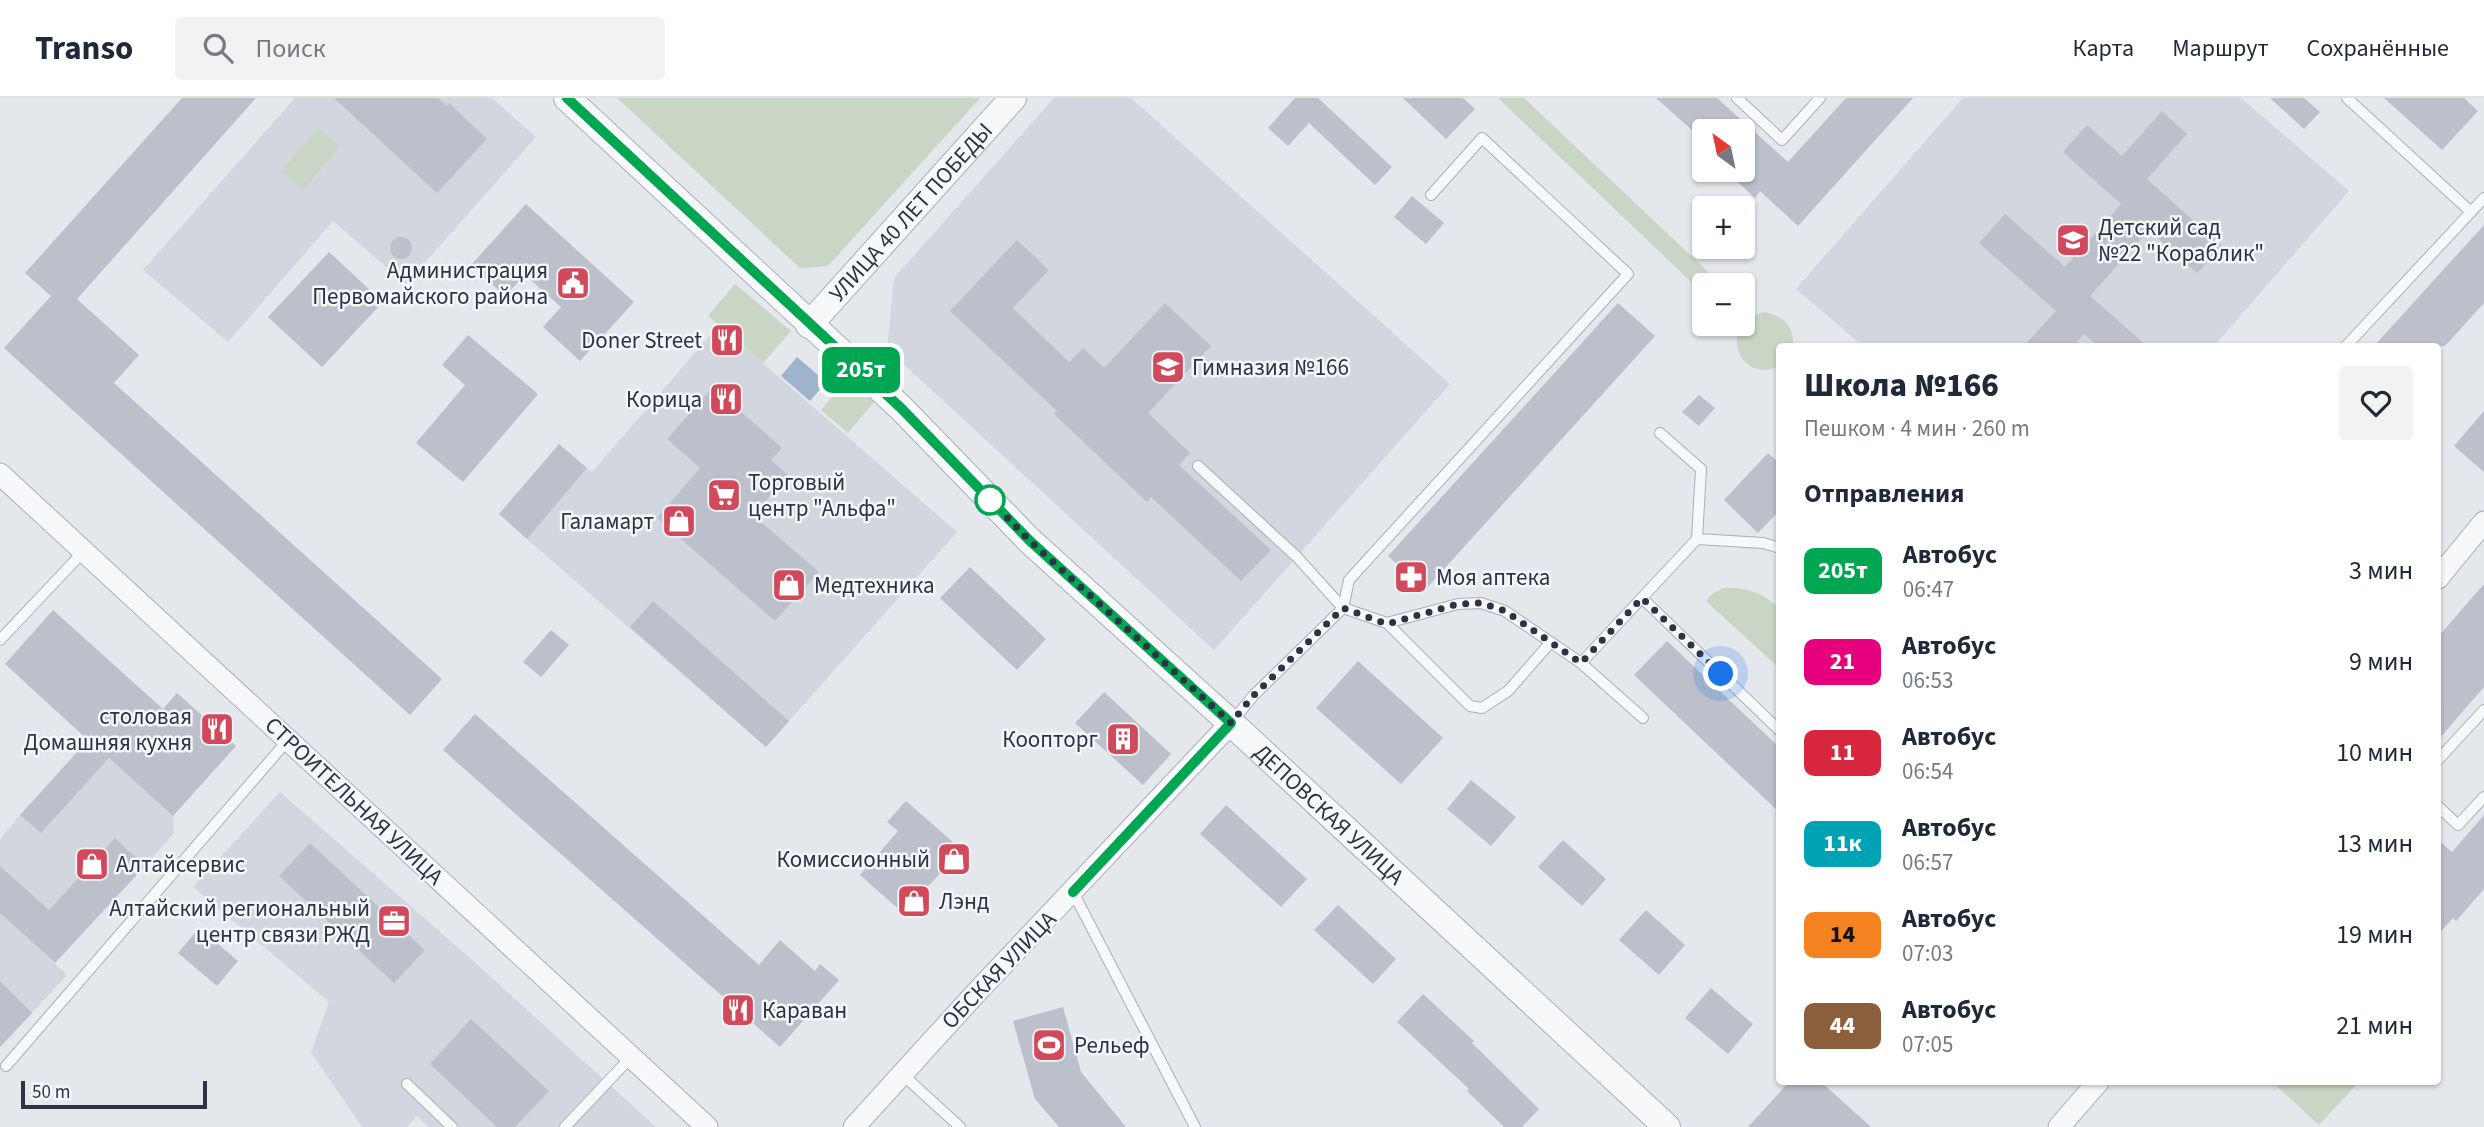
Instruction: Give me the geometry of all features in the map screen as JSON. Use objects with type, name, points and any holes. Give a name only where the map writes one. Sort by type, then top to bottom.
[{"type":"street","name":"ДЕПОВСКАЯ УЛИЦА","points":[[567,98],[901,408],[1030,541],[1231,723],[1667,1127]]},
{"type":"street","name":"УЛИЦА 40 ЛЕТ ПОБЕДЫ","points":[[809,325],[1013,98]]},
{"type":"street","name":"СТРОИТЕЛЬНАЯ УЛИЦА","points":[[0,474],[707,1127]]},
{"type":"street","points":[[2441,574],[2484,522]]},
{"type":"street","name":"ОБСКАЯ УЛИЦА","points":[[854,1127],[1231,723]]},
{"type":"street","points":[[2059,1127],[2095,1085]]},
{"type":"lane","points":[[1737,98],[1782,140],[1820,98]]},
{"type":"lane","points":[[2347,98],[2471,212]]},
{"type":"lane","points":[[1231,723],[1253,696],[1343,608],[1349,580],[1628,274],[1482,138],[1431,195]]},
{"type":"lane","points":[[2349,343],[2484,198]]},
{"type":"lane","points":[[1581,663],[1697,539],[1701,469],[1660,433]]},
{"type":"lane","points":[[1198,466],[1297,556],[1343,608],[1387,624],[1470,706],[1482,708],[1508,691],[1551,642]]},
{"type":"lane","points":[[1697,539],[1763,542],[1776,547]]},
{"type":"lane","points":[[0,639],[84,551]]},
{"type":"lane","points":[[1642,598],[1776,727]]},
{"type":"lane","points":[[1387,624],[1458,604],[1481,603],[1505,611],[1581,663],[1643,718]]},
{"type":"lane","points":[[2441,757],[2484,710]]},
{"type":"lane","points":[[6,1066],[288,740]]},
{"type":"lane","points":[[2441,809],[2458,825],[2484,797]]},
{"type":"lane","points":[[1073,892],[1195,1127]]},
{"type":"lane","points":[[565,1127],[631,1057]]},
{"type":"lane","points":[[902,1074],[960,1127]]},
{"type":"lane","points":[[407,1084],[452,1127]]},
{"type":"shaded area","points":[[295,98],[492,98],[536,137],[406,284],[333,221],[228,342],[143,270]]},
{"type":"shaded area","name":"Гимназия №166","points":[[1054,98],[1131,98],[1450,384],[1214,650],[887,349],[894,278]]},
{"type":"shaded area","name":"Детский сад №22 \"Кораблик\"","points":[[1963,98],[2241,98],[2349,191],[2217,343],[1859,343],[1796,289]]},
{"type":"shaded area","points":[[719,325],[957,532],[766,747],[527,539],[587,468],[592,472]]},
{"type":"shaded area","points":[[109,758],[173,816],[174,833],[145,866],[115,838],[49,910],[0,866],[0,839],[20,815],[41,833]]},
{"type":"shaded area","points":[[280,792],[471,959],[656,1127],[429,1127],[417,1116],[407,1127],[362,1127],[311,1053],[329,1002],[193,887]]},
{"type":"shaded area","points":[[0,913],[67,975],[0,1047]]},
{"type":"green space","points":[[617,98],[980,98],[828,266],[800,268]]},
{"type":"green space","points":[[1498,98],[1524,98],[1709,273],[1692,273],[1692,283]]},
{"type":"green space","points":[[318,128],[340,147],[303,190],[281,171]]},
{"type":"green space","points":[[735,284],[791,331],[763,363],[708,316]]},
{"type":"green space","points":[[1765,312],[1787,323],[1793,343],[1776,343],[1776,367],[1766,370],[1753,368],[1744,361],[1738,351],[1738,336],[1755,336],[1755,316]]},
{"type":"green space","points":[[847,379],[874,402],[848,433],[821,410]]},
{"type":"green space","points":[[1723,588],[1740,588],[1767,598],[1776,606],[1776,665],[1706,601]]},
{"type":"green space","points":[[2275,1085],[2356,1085],[2319,1125]]},
{"type":"water","points":[[797,357],[826,382],[810,401],[781,376]]},
{"type":"building","points":[[182,98],[256,98],[77,299],[139,355],[114,383],[442,679],[410,715],[4,348],[51,296],[25,273]]},
{"type":"building","points":[[334,98],[438,98],[447,106],[449,103],[487,139],[437,193]]},
{"type":"building","points":[[1295,98],[1318,98],[1392,167],[1375,185],[1309,123],[1288,146],[1268,128]]},
{"type":"building","points":[[1403,98],[1463,98],[1475,109],[1446,139]]},
{"type":"building","points":[[1656,98],[1717,98],[1740,119],[1692,119],[1692,130]]},
{"type":"building","points":[[1846,98],[1913,98],[1798,226],[1760,191],[1755,198],[1738,182],[1755,182],[1755,132],[1788,162]]},
{"type":"building","points":[[2270,98],[2304,98],[2320,112],[2304,129]]},
{"type":"building","points":[[2384,98],[2464,98],[2478,111],[2442,150]]},
{"type":"building","points":[[2162,111],[2187,134],[2147,179],[2222,246],[2197,273],[2149,230],[2090,296],[2144,343],[2094,343],[2084,334],[2076,343],[2027,343],[2056,311],[1979,243],[2005,214],[2065,267],[2121,204],[2063,152],[2087,125],[2122,156]]},
{"type":"building","points":[[1412,196],[1444,223],[1426,244],[1394,217]]},
{"type":"building","name":"Администрация Первомайского района","points":[[526,204],[634,302],[580,361],[543,327],[561,307],[525,275],[505,296],[471,265]]},
{"type":"building","points":[[2484,225],[2484,303],[2445,346],[2441,346],[2441,343],[2377,343]]},
{"type":"building","points":[[401,237],[409,240],[412,248],[409,256],[401,259],[393,256],[390,248],[393,240]]},
{"type":"building","points":[[1017,240],[1049,270],[1013,308],[1069,362],[1083,348],[1104,368],[1165,303],[1211,346],[1148,413],[1190,453],[1179,465],[1271,550],[1241,581],[1151,497],[1147,502],[1054,414],[1057,411],[950,311]]},
{"type":"building","points":[[329,252],[383,302],[322,367],[268,317]]},
{"type":"building","points":[[1618,303],[1655,336],[1425,590],[1388,556]]},
{"type":"building","points":[[468,335],[538,394],[463,482],[416,443],[465,385],[442,365]]},
{"type":"building","name":"Торговый центр \"Альфа\"","points":[[713,387],[782,448],[771,460],[788,475],[753,515],[819,572],[775,621],[657,518],[700,468],[667,439]]},
{"type":"building","points":[[1699,395],[1715,408],[1699,426],[1682,412]]},
{"type":"building","points":[[2484,411],[2484,472],[2454,446]]},
{"type":"building","points":[[559,444],[587,468],[527,539],[499,514]]},
{"type":"building","points":[[1768,453],[1776,460],[1776,514],[1758,533],[1724,500]]},
{"type":"building","points":[[970,567],[1046,639],[1017,670],[940,598]]},
{"type":"building","points":[[2484,584],[2484,687],[2441,737],[2441,634]]},
{"type":"building","points":[[653,601],[789,721],[766,747],[630,627]]},
{"type":"building","points":[[53,610],[163,709],[177,693],[236,746],[173,816],[109,758],[41,833],[20,815],[88,740],[5,664]]},
{"type":"building","points":[[551,630],[569,645],[541,677],[523,662]]},
{"type":"building","points":[[1667,641],[1776,744],[1776,809],[1634,675]]},
{"type":"building","points":[[1358,661],[1443,738],[1401,784],[1316,708]]},
{"type":"building","name":"Коопторг","points":[[1104,692],[1171,754],[1143,785],[1075,723]]},
{"type":"building","points":[[475,714],[759,965],[780,940],[815,971],[820,964],[839,980],[780,1047],[443,750]]},
{"type":"building","points":[[1471,780],[1516,817],[1491,846],[1447,809]]},
{"type":"building","points":[[906,801],[962,850],[903,913],[860,875],[898,831],[887,822]]},
{"type":"building","points":[[1226,805],[1307,879],[1281,907],[1200,834]]},
{"type":"building","points":[[2484,815],[2484,889],[2456,921],[2453,918],[2441,932],[2441,843],[2452,852]]},
{"type":"building","points":[[115,838],[145,866],[55,963],[0,913],[0,866],[49,910]]},
{"type":"building","points":[[1563,840],[1606,879],[1582,906],[1538,867]]},
{"type":"building","points":[[310,843],[425,950],[394,983],[279,876]]},
{"type":"building","points":[[1338,905],[1396,959],[1373,984],[1314,930]]},
{"type":"building","points":[[1646,910],[1685,945],[1659,975],[1619,940]]},
{"type":"building","points":[[199,928],[238,961],[217,986],[178,953]]},
{"type":"building","points":[[0,981],[32,1013],[0,1047]]},
{"type":"building","points":[[1711,988],[1753,1024],[1728,1054],[1685,1018]]},
{"type":"building","points":[[1423,994],[1474,1041],[1472,1043],[1539,1109],[1522,1127],[1504,1127],[1467,1091],[1469,1089],[1397,1022]]},
{"type":"building","points":[[1063,1007],[1081,1072],[1126,1127],[1059,1127],[1035,1099],[1013,1021]]},
{"type":"building","points":[[471,1019],[549,1091],[515,1127],[497,1127],[430,1064]]},
{"type":"building","points":[[1786,1085],[1824,1085],[1871,1127],[1748,1127]]},
{"type":"bus line","name":"205т","points":[[567,98],[901,408],[1030,541],[1231,723],[1073,892]]},
{"type":"place","name":"Детский сад №22 \"Кораблик\"","points":[[2073,240]]},
{"type":"place","name":"Администрация Первомайского района","points":[[573,283]]},
{"type":"place","name":"Doner Street","points":[[727,340]]},
{"type":"place","name":"Гимназия №166","points":[[1168,367]]},
{"type":"place","name":"Корица","points":[[726,399]]},
{"type":"place","name":"Торговый центр \"Альфа\"","points":[[724,495]]},
{"type":"place","name":"Галамарт","points":[[679,521]]},
{"type":"place","name":"Моя аптека","points":[[1411,577]]},
{"type":"place","name":"Медтехника","points":[[789,585]]},
{"type":"place","name":"столовая Домашняя кухня","points":[[217,729]]},
{"type":"place","name":"Коопторг","points":[[1123,739]]},
{"type":"place","name":"Комиссионный","points":[[954,859]]},
{"type":"place","name":"Алтайсервис","points":[[92,864]]},
{"type":"place","name":"Лэнд","points":[[914,901]]},
{"type":"place","name":"Алтайский региональный центр связи РЖД","points":[[394,921]]},
{"type":"place","name":"Караван","points":[[738,1010]]},
{"type":"place","name":"Рельеф","points":[[1049,1045]]},
{"type":"route","points":[[990,500],[1030,541],[1231,723],[1253,696],[1343,608],[1387,624],[1458,604],[1481,603],[1505,611],[1581,663],[1642,598],[1721,674]]}]
